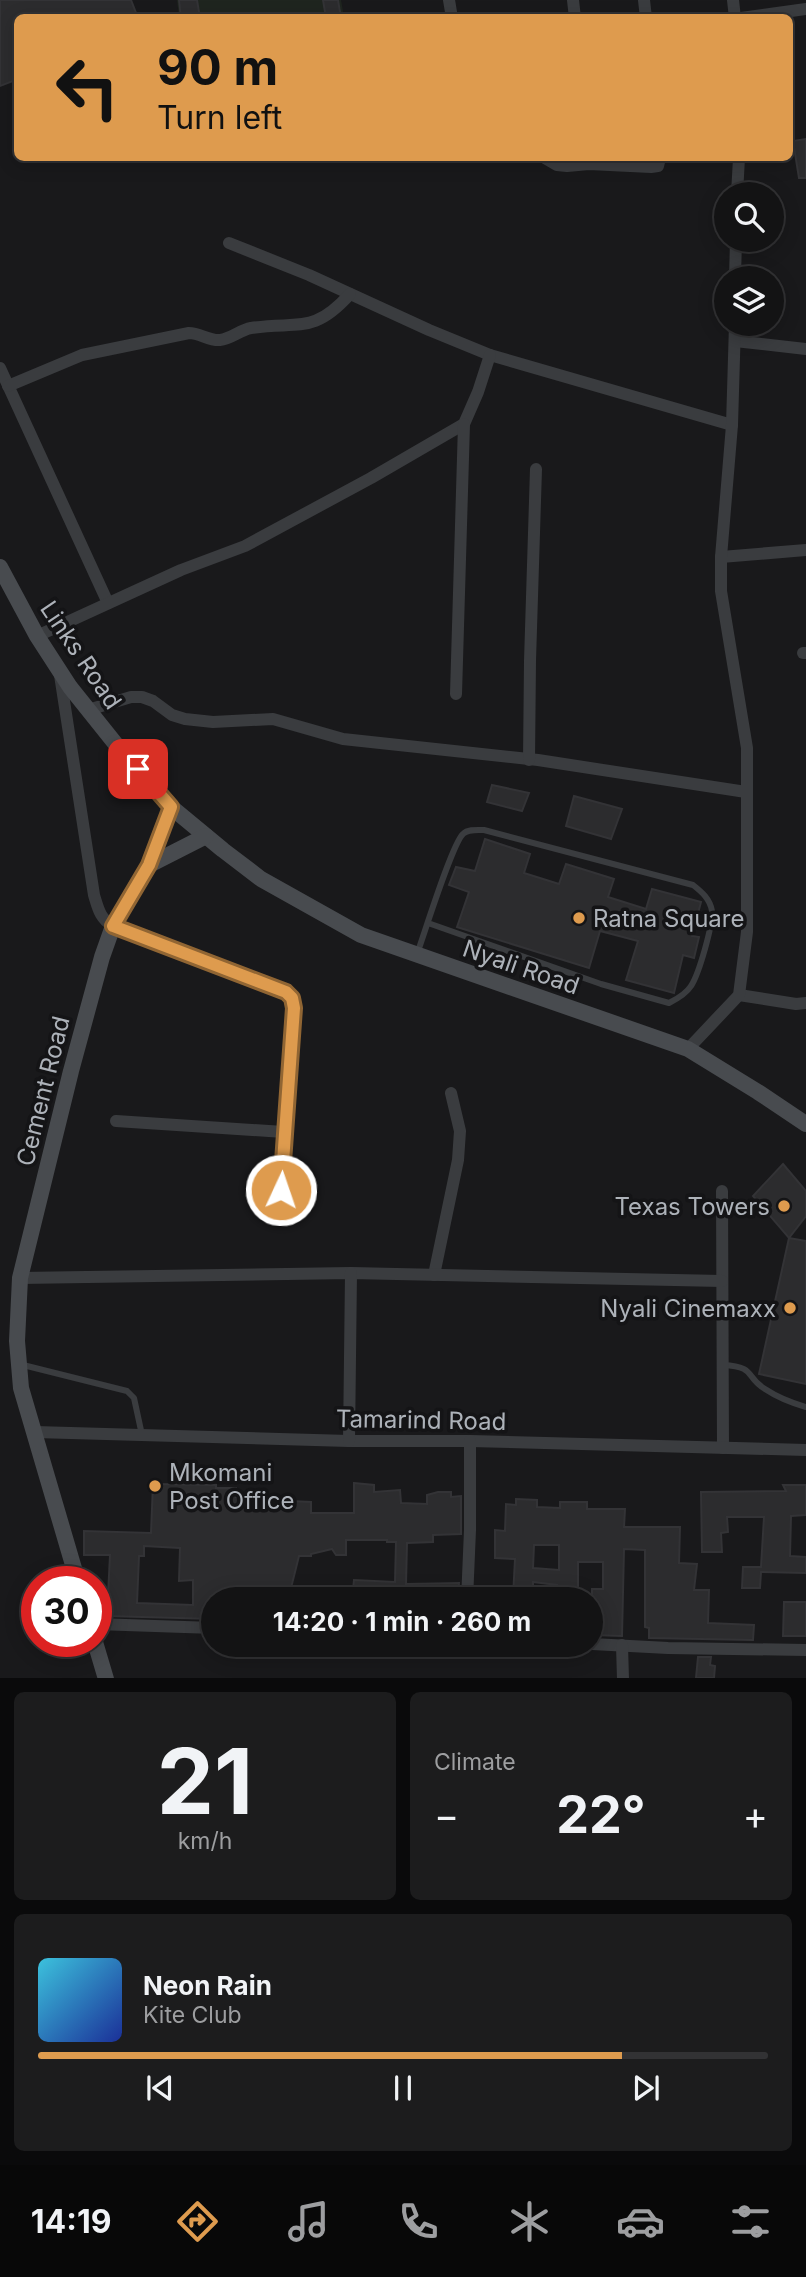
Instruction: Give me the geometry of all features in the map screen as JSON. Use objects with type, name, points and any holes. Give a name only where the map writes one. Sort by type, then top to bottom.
[{"type":"main road","name":"Links Road","points":[[0,568],[37,636],[88,710],[171,807],[222,850]]},
{"type":"main road","name":"Cement Road","points":[[73,1566],[21,1388],[18,1364],[19,1278],[102,957],[113,926],[149,865],[171,807]]},
{"type":"main road","points":[[149,865],[205,836]]},
{"type":"main road","name":"Nyali Road","points":[[222,850],[261,879],[361,936],[688,1049],[806,1124]]},
{"type":"main road","points":[[100,1657],[106,1678]]},
{"type":"street","points":[[770,14],[806,9]]},
{"type":"street","points":[[550,161],[567,166],[589,161],[651,167],[658,166],[659,161]]},
{"type":"street","points":[[737,182],[738,161]]},
{"type":"street","points":[[229,243],[309,275],[490,355],[732,425]]},
{"type":"street","points":[[8,386],[62,362],[120,346],[189,332],[222,340],[242,330],[319,320],[336,309],[350,294]]},
{"type":"street","points":[[688,1049],[738,995],[747,932],[747,748],[721,591],[735,336]]},
{"type":"street","points":[[735,341],[806,349]]},
{"type":"street","points":[[456,694],[464,424],[490,355]]},
{"type":"street","points":[[0,368],[108,603]]},
{"type":"street","points":[[37,636],[181,570],[245,546],[372,478],[464,424]]},
{"type":"street","points":[[529,760],[536,469]]},
{"type":"street","points":[[721,557],[806,550]]},
{"type":"street","points":[[59,671],[94,895],[103,919],[113,926],[290,995],[294,1008],[281,1190]]},
{"type":"street","points":[[88,710],[131,697],[142,697],[153,701],[172,715],[185,719],[213,722],[273,719],[343,739],[529,760],[746,792]]},
{"type":"street","points":[[738,995],[796,1004],[806,1003]]},
{"type":"street","points":[[433,1275],[458,1160],[460,1131],[451,1093]]},
{"type":"street","points":[[116,1121],[284,1132]]},
{"type":"street","points":[[722,1191],[723,1448]]},
{"type":"street","points":[[349,1441],[351,1273]]},
{"type":"street","points":[[19,1278],[351,1273],[722,1281]]},
{"type":"street","name":"Tamarind Road","points":[[35,1432],[806,1450]]},
{"type":"street","points":[[468,1587],[470,1441]]},
{"type":"street","points":[[112,1625],[201,1628]]},
{"type":"street","points":[[603,1644],[806,1650]]},
{"type":"street","points":[[622,1645],[623,1678]]},
{"type":"lane","points":[[417,955],[428,923],[462,835],[470,831],[484,830],[693,884],[706,895],[712,912],[705,951],[691,987],[679,999],[669,1003],[601,984],[428,923]]},
{"type":"lane","points":[[18,1364],[127,1391],[134,1398],[142,1435]]},
{"type":"lane","points":[[722,1365],[740,1366],[750,1373],[763,1389],[806,1407]]},
{"type":"shaded area","points":[[177,0],[341,0],[343,14],[179,14]]},
{"type":"building","points":[[0,0],[131,0],[136,14],[14,14],[14,81],[0,86]]},
{"type":"building","points":[[179,0],[197,0],[199,14],[181,14]]},
{"type":"building","points":[[323,0],[338,0],[340,14],[325,14]]},
{"type":"building","points":[[806,139],[806,178],[799,178],[793,141]]},
{"type":"building","points":[[492,785],[529,793],[522,811],[487,802]]},
{"type":"building","points":[[574,796],[622,809],[611,839],[566,826]]},
{"type":"building","name":"Ratna Square","points":[[485,839],[530,854],[524,873],[559,884],[566,864],[614,879],[608,897],[646,909],[652,889],[701,902],[692,936],[699,937],[694,958],[683,955],[674,993],[626,980],[638,941],[600,931],[589,968],[457,927],[469,892],[449,885],[456,867],[475,871]]},
{"type":"building","name":"Texas Towers","points":[[783,1164],[806,1191],[806,1216],[789,1238],[753,1196]]},
{"type":"building","name":"Nyali Cinemaxx","points":[[789,1238],[806,1241],[806,1384],[759,1374]]},
{"type":"building","points":[[354,1483],[374,1485],[374,1492],[400,1490],[401,1503],[427,1504],[427,1495],[438,1492],[451,1492],[451,1497],[461,1496],[461,1534],[433,1535],[433,1542],[407,1543],[406,1584],[459,1583],[459,1587],[353,1587],[354,1580],[395,1582],[396,1542],[346,1540],[346,1555],[336,1555],[332,1549],[311,1556],[299,1556],[291,1587],[201,1587],[201,1619],[112,1616],[110,1555],[84,1555],[84,1531],[151,1533],[153,1484],[236,1488],[236,1497],[241,1497],[241,1505],[311,1502],[311,1513],[354,1513]],"holes":[[[144,1546],[180,1548],[179,1581],[193,1580],[193,1605],[137,1603],[139,1556],[144,1556]]]},
{"type":"building","points":[[783,1485],[806,1485],[806,1515],[791,1516],[790,1556],[806,1557],[806,1573],[761,1572],[760,1588],[742,1588],[743,1567],[761,1567],[764,1517],[727,1517],[728,1532],[721,1533],[722,1552],[702,1552],[701,1492],[786,1491]]},
{"type":"building","points":[[516,1499],[537,1500],[537,1507],[560,1508],[560,1502],[587,1502],[587,1509],[625,1509],[624,1527],[680,1527],[679,1563],[697,1564],[694,1590],[709,1590],[708,1623],[754,1625],[753,1640],[649,1638],[649,1628],[645,1627],[645,1550],[624,1549],[622,1636],[603,1635],[603,1562],[578,1562],[578,1587],[557,1587],[533,1582],[533,1587],[514,1587],[515,1559],[495,1558],[495,1530],[505,1531],[506,1504],[516,1505]],"holes":[[[534,1545],[559,1545],[559,1570],[533,1568]]]},
{"type":"building","points":[[784,1602],[806,1602],[806,1636],[783,1636]]},
{"type":"building","points":[[698,1657],[711,1657],[710,1665],[715,1666],[714,1678],[696,1678]]},
{"type":"place","name":"Ratna Square","points":[[579,918]]},
{"type":"place","name":"Texas Towers","points":[[784,1206]]},
{"type":"place","name":"Nyali Cinemaxx","points":[[790,1308]]},
{"type":"place","name":"Mkomani Post Office","points":[[155,1486]]},
{"type":"route","points":[[138,769],[171,807],[149,865],[113,926],[286,992],[292,998],[294,1008],[281,1190]]}]
